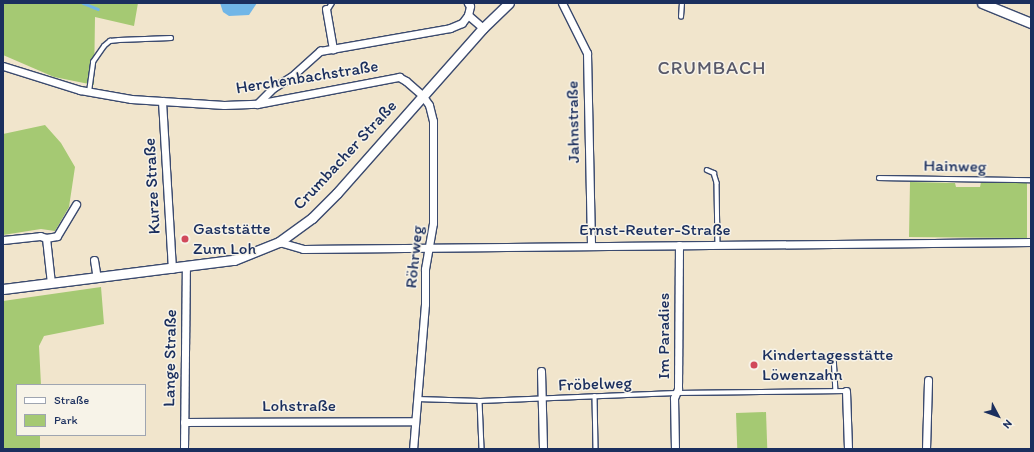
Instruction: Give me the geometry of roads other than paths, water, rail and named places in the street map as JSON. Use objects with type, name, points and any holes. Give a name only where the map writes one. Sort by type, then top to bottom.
[{"type":"main road","name":"Crumbacher Straße","points":[[3,290],[234,260],[279,242],[312,218],[337,193],[422,95],[483,28],[509,3]]},
{"type":"main road","points":[[982,3],[1031,24]]},
{"type":"street","points":[[257,104],[274,88],[292,76],[320,51],[450,28],[462,23],[468,14],[470,6],[468,3]]},
{"type":"street","name":"Jahnstraße","points":[[562,3],[587,53],[591,246]]},
{"type":"street","points":[[326,10],[333,49]]},
{"type":"street","points":[[468,14],[483,28]]},
{"type":"street","name":"Herchenbachstraße","points":[[3,66],[89,92],[131,99],[224,105],[257,104],[399,78],[406,81],[422,95]]},
{"type":"street","name":"Röhrweg","points":[[412,449],[425,304],[425,269],[433,223],[433,121],[429,105],[422,95]]},
{"type":"street","name":"Kurze Straße","points":[[162,101],[172,269]]},
{"type":"street","points":[[3,240],[40,236],[46,238],[57,236],[76,204]]},
{"type":"street","points":[[46,238],[51,283]]},
{"type":"street","name":"Ernst-Reuter-Straße","points":[[279,242],[303,249],[428,249],[1031,242]]},
{"type":"street","name":"Im Paradies","points":[[675,449],[674,398],[678,388],[679,245]]},
{"type":"street","points":[[94,260],[97,278]]},
{"type":"street","name":"Lange Straße","points":[[184,449],[186,267]]},
{"type":"street","points":[[541,371],[543,449]]},
{"type":"street","points":[[926,449],[928,380]]},
{"type":"street","points":[[846,391],[848,449]]},
{"type":"street","name":"Lohstraße","points":[[184,422],[415,421]]},
{"type":"lane","points":[[326,10],[332,3]]},
{"type":"lane","points":[[682,3],[682,17]]},
{"type":"lane","points":[[89,92],[93,62],[104,46],[110,41],[171,38]]},
{"type":"lane","points":[[707,170],[714,173],[717,182],[718,245]]},
{"type":"lane","name":"Hainweg","points":[[879,178],[1031,180]]},
{"type":"lane","points":[[834,355],[836,391]]},
{"type":"lane","name":"Fröbelweg","points":[[417,399],[480,401],[595,396],[846,391]]},
{"type":"lane","points":[[595,396],[596,449]]},
{"type":"lane","points":[[480,401],[482,449]]},
{"type":"water","points":[[220,3],[257,3],[249,15],[229,16],[223,12]]},
{"type":"waterway","points":[[83,3],[98,9]]},
{"type":"place","name":"Gaststätte Zum Loh","points":[[185,239]]},
{"type":"place","name":"Kindertagesstätte Löwenzahn","points":[[754,365]]},
{"type":"district","name":"CRUMBACH","points":[[712,68]]}]
